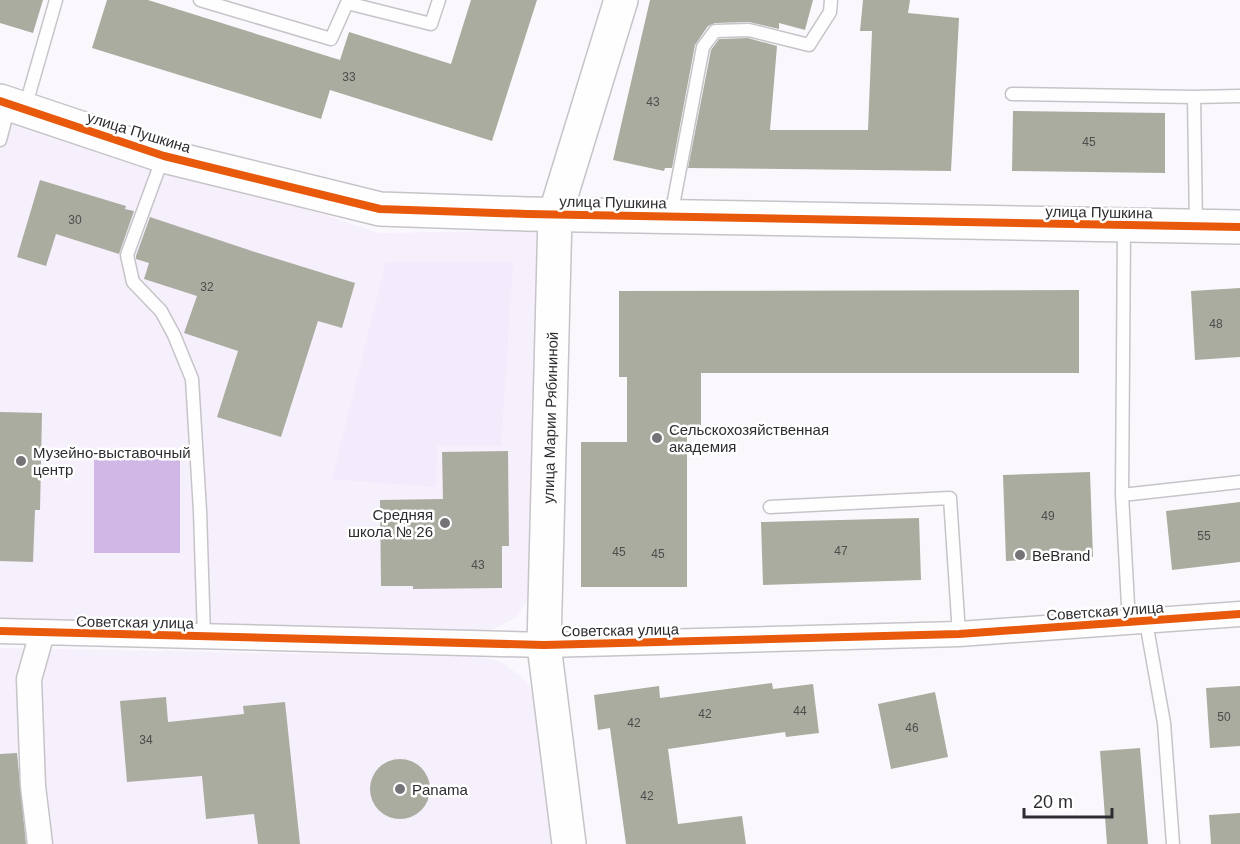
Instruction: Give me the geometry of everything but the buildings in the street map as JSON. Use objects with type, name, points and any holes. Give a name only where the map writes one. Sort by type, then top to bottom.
[{"type":"street","name":"улица Марии Рябининой","points":[[569,844],[544,645],[555,215],[621,0]]},
{"type":"street","name":"улица Пушкина","points":[[11,105],[164,156],[380,209],[555,215],[1240,227]]},
{"type":"street","name":"Советская улица","points":[[0,632],[544,645],[959,634],[1240,614]]},
{"type":"street","points":[[40,844],[33,786],[29,679],[42,633]]},
{"type":"lane","points":[[0,140],[11,105],[56,0]]},
{"type":"lane","points":[[200,0],[331,39],[347,3],[431,24],[439,0]]},
{"type":"lane","points":[[671,217],[703,47],[715,31],[749,30],[809,45],[830,12],[831,0]]},
{"type":"lane","points":[[1012,94],[1240,96]]},
{"type":"lane","points":[[1194,97],[1196,227]]},
{"type":"lane","points":[[164,156],[127,255],[133,282],[161,311],[174,334],[192,379],[200,511],[204,637]]},
{"type":"lane","points":[[1124,226],[1122,495],[1138,623],[1164,723],[1173,844]]},
{"type":"lane","points":[[1122,495],[1240,482]]},
{"type":"lane","points":[[771,507],[950,498],[959,634]]},
{"type":"shaded area","points":[[0,107],[379,233],[513,231],[547,222],[529,598],[515,618],[490,631],[0,619]]},
{"type":"shaded area","points":[[386,262],[513,262],[501,446],[437,446],[436,487],[332,479]]},
{"type":"shaded area","points":[[180,459],[180,553],[94,553],[94,460]]},
{"type":"shaded area","points":[[0,648],[482,657],[501,662],[518,674],[530,687],[540,708],[559,844],[0,844]]},
{"type":"cycle path","points":[[0,101],[164,156],[380,209],[527,214],[1240,227]]},
{"type":"cycle path","points":[[0,631],[544,645],[959,634],[1240,614]]},
{"type":"place","name":"Сельскохозяйственная академия","points":[[657,438]]},
{"type":"place","name":"Музейно-выставочный центр","points":[[21,461]]},
{"type":"place","name":"Средняя школа № 26","points":[[445,523]]},
{"type":"place","name":"BeBrand","points":[[1020,555]]},
{"type":"place","name":"Panama","points":[[400,789]]}]
